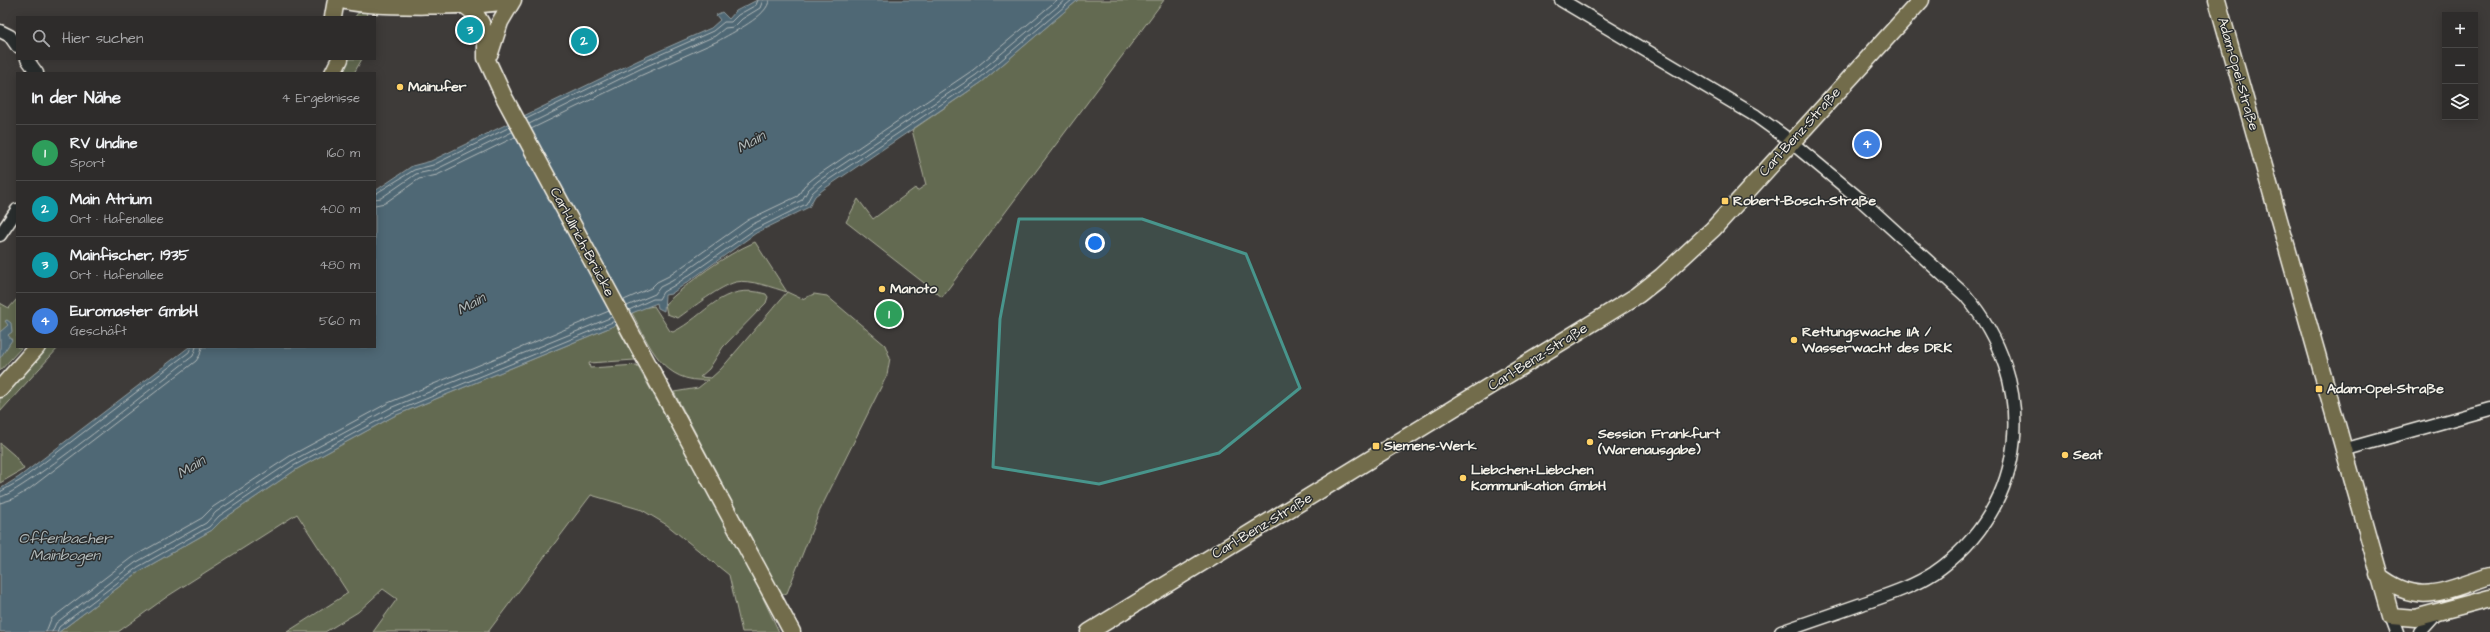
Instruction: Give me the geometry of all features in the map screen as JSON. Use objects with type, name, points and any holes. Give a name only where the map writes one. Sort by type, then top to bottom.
[{"type":"main road","points":[[342,0],[366,4],[504,3]]},
{"type":"main road","points":[[334,16],[342,0]]},
{"type":"main road","points":[[342,0],[344,16]]},
{"type":"main road","name":"Carl-Benz-Straße","points":[[1089,632],[1638,294],[1662,276],[1713,229],[1921,0]]},
{"type":"main road","name":"Adam-Opel-Straße","points":[[2217,0],[2378,575],[2391,616]]},
{"type":"main road","points":[[486,38],[504,3]]},
{"type":"main road","points":[[489,64],[492,44],[504,3]]},
{"type":"main road","points":[[351,16],[355,10],[366,4]]},
{"type":"main road","points":[[463,4],[478,17],[486,38]]},
{"type":"main road","name":"Carl-Ulrich-Brücke","points":[[486,38],[485,50],[489,64],[504,97],[792,632]]},
{"type":"main road","points":[[327,72],[332,60]]},
{"type":"main road","points":[[334,72],[340,60]]},
{"type":"main road","points":[[0,389],[36,348]]},
{"type":"main road","points":[[2378,575],[2402,591],[2427,595]]},
{"type":"main road","points":[[2391,616],[2405,604],[2427,595],[2490,576]]},
{"type":"main road","points":[[2391,616],[2408,619],[2490,598]]},
{"type":"street","points":[[1561,0],[1756,116],[1792,142],[1926,258],[1976,308],[1994,337],[2006,366],[2013,399],[2014,430],[2009,467],[2001,494],[1980,530],[1951,559],[1934,573],[1907,587],[1781,632]]},
{"type":"street","points":[[0,31],[7,34],[16,45]]},
{"type":"street","points":[[28,60],[36,72]]},
{"type":"street","points":[[0,235],[16,211]]},
{"type":"street","points":[[2344,450],[2490,409]]},
{"type":"street","points":[[2420,632],[2436,613]]},
{"type":"street","name":"Adam-Opel-Straße","points":[[2391,616],[2397,632]]},
{"type":"highlighted area","points":[[1019,219],[1142,219],[1246,254],[1300,388],[1219,453],[1099,484],[993,467],[1000,319]]},
{"type":"green space","points":[[1078,0],[1164,0],[942,297],[846,222],[858,199],[873,219],[915,188],[917,191],[926,185],[912,130],[982,82]]},
{"type":"green space","points":[[364,11],[369,16],[356,16]]},
{"type":"green space","points":[[346,60],[361,60],[355,72],[341,72]]},
{"type":"green space","points":[[755,242],[787,292],[769,286],[741,281],[729,284],[722,288],[678,318],[667,314],[665,304],[686,286],[719,261]]},
{"type":"green space","points":[[751,291],[766,294],[768,297],[766,303],[723,347],[709,369],[700,377],[711,378],[721,369],[787,292],[802,299],[814,294],[827,296],[885,345],[890,358],[887,375],[819,512],[787,593],[781,595],[674,392],[698,388],[708,380],[693,380],[680,376],[669,369],[652,350],[632,313],[642,308],[654,306],[670,331],[673,332],[685,325],[715,302],[726,296],[738,292]]},
{"type":"green space","points":[[16,300],[16,348],[21,348],[0,371],[0,303],[9,308]]},
{"type":"green space","points":[[616,325],[635,360],[589,363],[590,368],[637,365],[742,553],[779,632],[742,632],[729,575],[667,525],[642,510],[591,495],[488,632],[373,632],[397,599],[383,589],[358,612],[325,632],[287,632],[348,593],[297,514],[168,596],[118,632],[59,632],[140,571],[212,530],[222,520],[297,469],[394,416]]},
{"type":"green space","points":[[43,348],[58,348],[0,412],[0,397]]},
{"type":"green space","points":[[0,443],[14,455],[24,469],[0,483]]},
{"type":"water","points":[[757,0],[1078,0],[982,82],[824,189],[815,196],[809,207],[756,233],[671,294],[665,295],[664,311],[658,308],[657,303],[632,313],[616,325],[394,416],[297,469],[222,520],[212,530],[140,571],[59,632],[0,632],[0,489],[19,477],[188,348],[376,348],[376,190],[412,166],[431,161],[639,60],[711,28],[720,20],[716,15],[722,12],[729,19],[736,11]]},
{"type":"water","points":[[7,320],[11,323],[12,332],[8,335],[12,340],[0,358],[0,332],[8,325],[5,321]]},
{"type":"place","name":"Mainfischer, 1935","points":[[470,30]]},
{"type":"place","name":"Main Atrium","points":[[584,41]]},
{"type":"place","name":"Mainufer","points":[[400,87]]},
{"type":"place","name":"Euromaster GmbH","points":[[1867,144]]},
{"type":"place","name":"Robert-Bosch-Straße","points":[[1725,201]]},
{"type":"place","name":"Manoto","points":[[882,289]]},
{"type":"place","name":"RV Undine","points":[[889,314]]},
{"type":"place","name":"Rettungswache 11A / Wasserwacht des DRK","points":[[1794,340]]},
{"type":"place","name":"Adam-Opel-Straße","points":[[2319,389]]},
{"type":"place","name":"Session Frankfurt (Warenausgabe)","points":[[1590,442]]},
{"type":"place","name":"Siemens-Werk","points":[[1376,446]]},
{"type":"place","name":"Seat","points":[[2065,455]]},
{"type":"place","name":"Liebchen+Liebchen Kommunikation GmbH","points":[[1463,478]]},
{"type":"water label","name":"Main","points":[[751,142]]},
{"type":"water label","name":"Main","points":[[471,304]]},
{"type":"water label","name":"Main","points":[[191,467]]},
{"type":"water label","name":"Offenbacher Mainbogen","points":[[65,546]]}]
